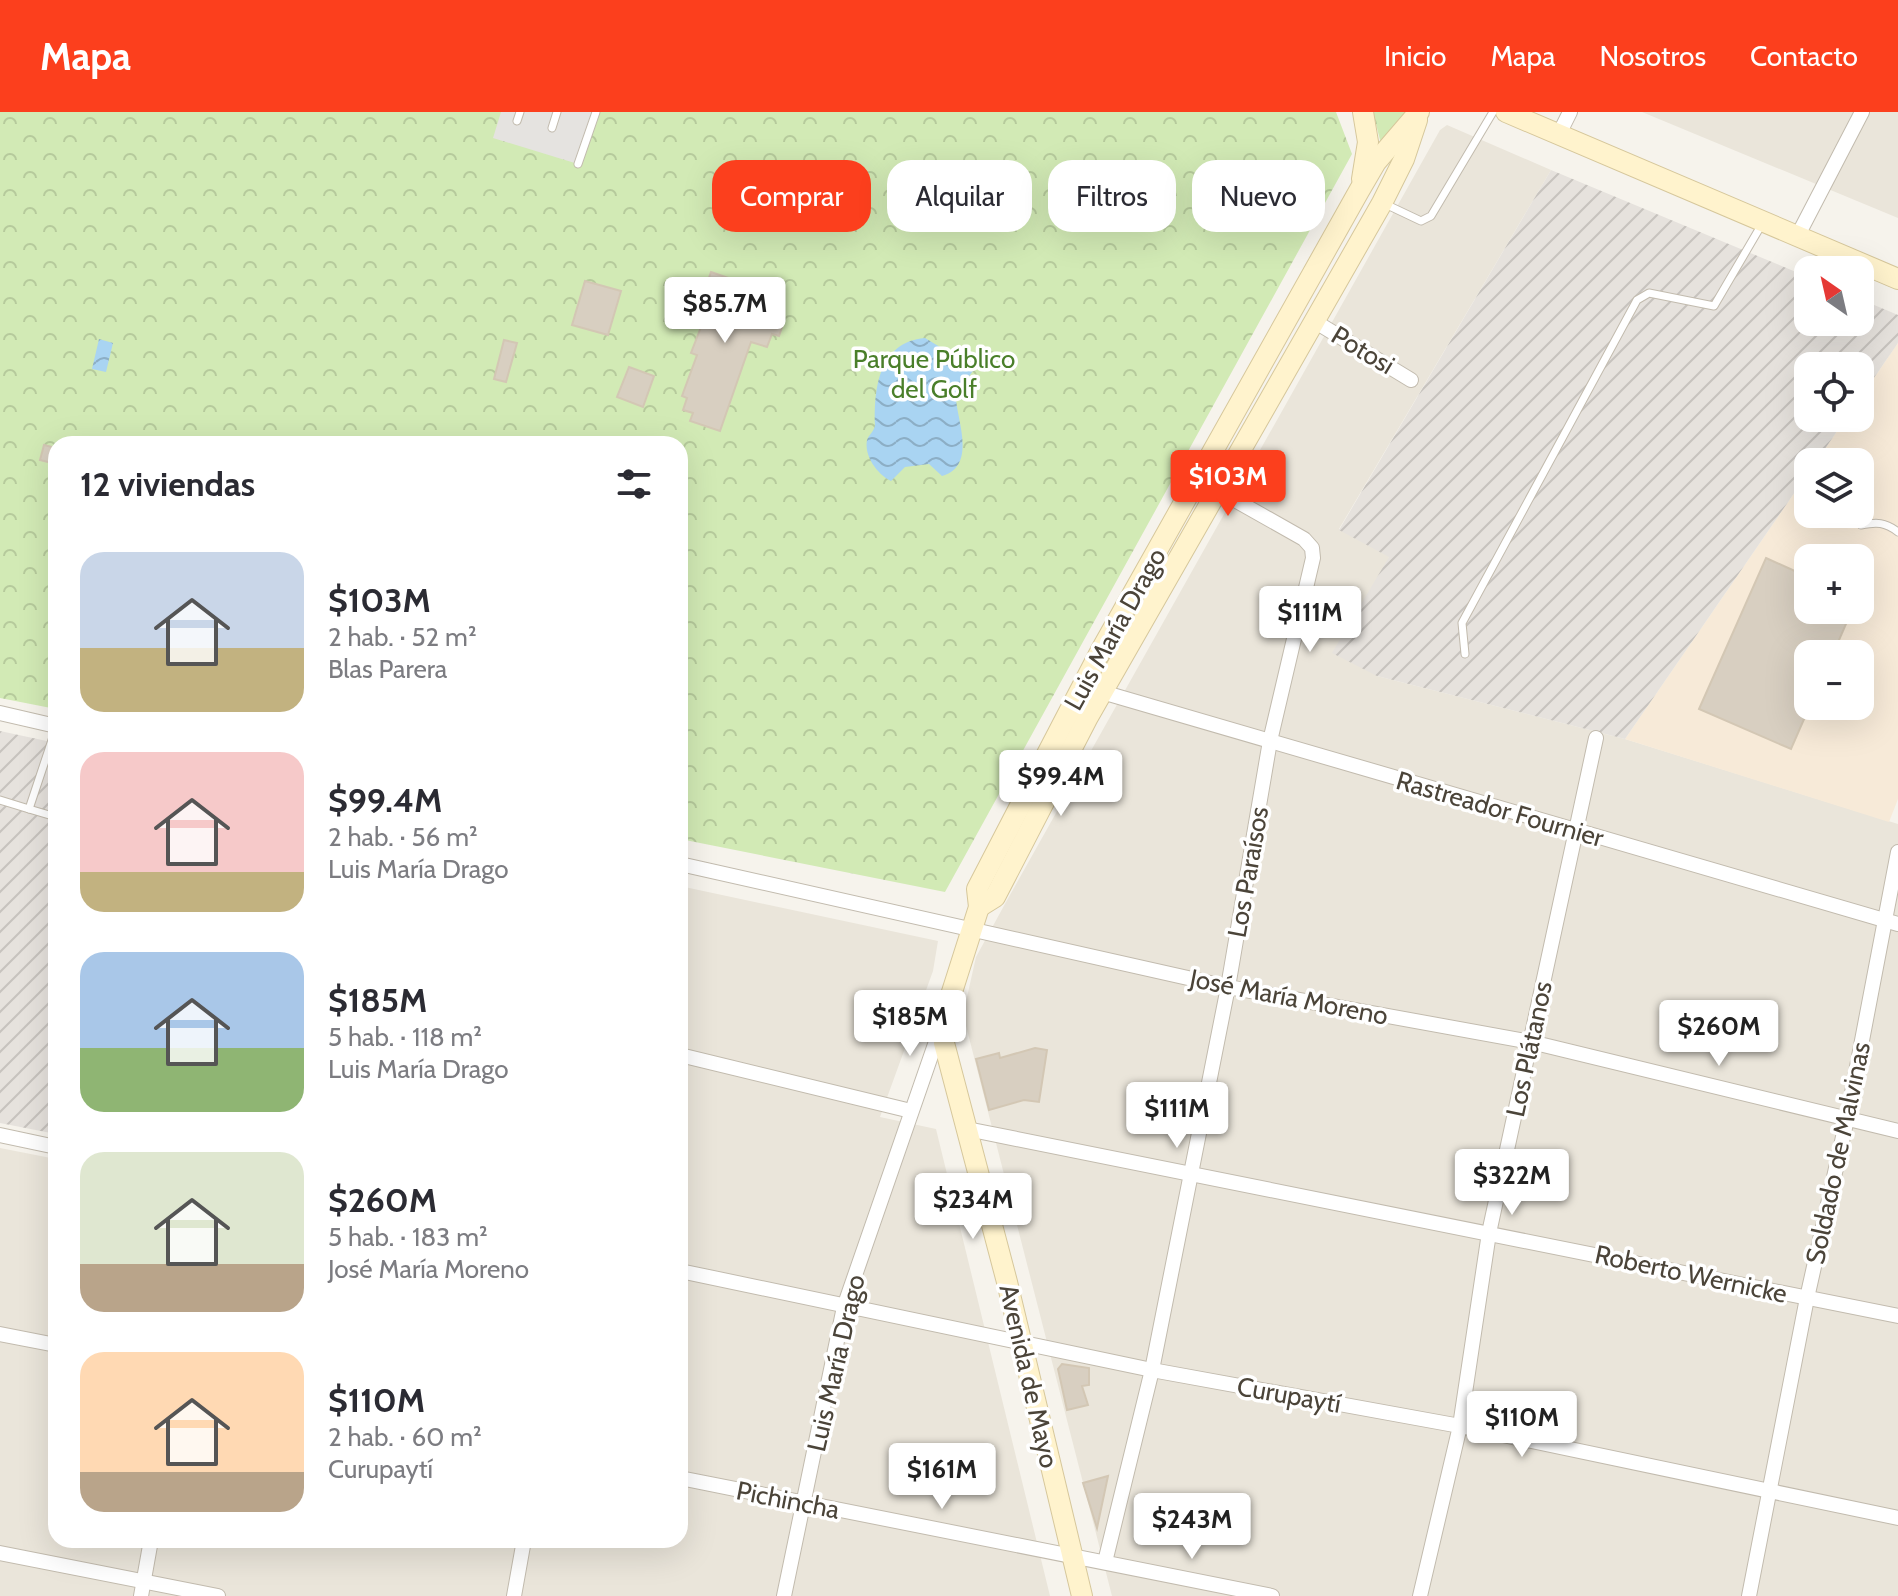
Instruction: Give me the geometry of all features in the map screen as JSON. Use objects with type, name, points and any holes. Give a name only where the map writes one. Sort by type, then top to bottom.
[{"type":"main road","points":[[1359,191],[1368,142],[1363,112]]},
{"type":"main road","name":"Luis María Drago","points":[[944,1017],[979,907],[977,889],[1100,652],[1376,162],[1419,112]]},
{"type":"main road","name":"Luis María Drago","points":[[979,907],[995,897],[1102,692],[1382,203],[1404,159],[1419,112]]},
{"type":"main road","points":[[1506,112],[1898,279]]},
{"type":"main road","name":"Avenida de Mayo","points":[[944,1017],[944,1043],[1082,1596]]},
{"type":"street","points":[[1559,134],[1570,112]]},
{"type":"street","points":[[1797,237],[1862,112]]},
{"type":"street","name":"Potosi","points":[[1314,321],[1411,380]]},
{"type":"street","name":"Los Paraísos","points":[[1105,1562],[1152,1370],[1228,987],[1270,741],[1313,558],[1312,548],[1304,539],[1219,491]]},
{"type":"street","name":"Rastreador Fournier","points":[[1102,692],[1891,922]]},
{"type":"street","points":[[0,713],[48,725]]},
{"type":"street","name":"Los Plátanos","points":[[1420,1596],[1460,1426],[1489,1233],[1596,738]]},
{"type":"street","name":"Soldado de Malvinas","points":[[1749,1596],[1807,1298],[1891,922],[1898,852]]},
{"type":"street","name":"José María Moreno","points":[[688,866],[1228,987],[1531,1042],[1898,1131]]},
{"type":"street","name":"Luis María Drago","points":[[784,1596],[844,1307],[944,1017]]},
{"type":"street","points":[[688,1057],[911,1111]]},
{"type":"street","name":"Roberto Wernicke","points":[[967,1129],[1898,1316]]},
{"type":"street","points":[[0,1135],[48,1145]]},
{"type":"street","name":"Curupaytí","points":[[688,1273],[1152,1370],[1460,1426],[1898,1518]]},
{"type":"street","points":[[0,1334],[48,1343]]},
{"type":"street","name":"Pichincha","points":[[688,1480],[1272,1596]]},
{"type":"street","points":[[142,1588],[150,1548]]},
{"type":"street","points":[[514,1596],[523,1548]]},
{"type":"street","points":[[0,1553],[142,1588],[218,1596]]},
{"type":"lane","points":[[517,121],[520,112]]},
{"type":"lane","points":[[552,128],[557,112]]},
{"type":"lane","points":[[578,164],[596,112]]},
{"type":"lane","points":[[1382,203],[1421,221],[1431,216],[1493,112]]},
{"type":"lane","points":[[1465,654],[1462,623],[1637,300],[1649,293],[1714,306],[1763,222]]},
{"type":"lane","points":[[1874,525],[1888,524],[1898,532]]},
{"type":"lane","points":[[29,809],[48,751]]},
{"type":"lane","points":[[0,800],[48,815]]},
{"type":"shaded area","points":[[501,112],[594,112],[578,164],[493,138]]},
{"type":"shaded area","points":[[1642,112],[1898,112],[1898,218]]},
{"type":"shaded area","points":[[1447,125],[1551,170],[1339,529],[1389,556],[1377,676],[1625,739],[1898,824],[1898,1596],[1112,1596],[964,1018],[976,957],[1440,130]]},
{"type":"shaded area","points":[[1551,170],[1794,271],[1794,336],[1874,336],[1874,305],[1898,315],[1898,343],[1874,378],[1874,352],[1794,352],[1794,432],[1836,432],[1826,448],[1794,448],[1794,493],[1625,739],[1377,676],[1332,653],[1389,557],[1339,530]]},
{"type":"shaded area","points":[[1898,343],[1898,799],[1889,822],[1625,739],[1794,493],[1794,528],[1874,528],[1874,448],[1826,448],[1836,432],[1874,432],[1874,378]]},
{"type":"shaded area","points":[[0,731],[48,741],[48,1132],[0,1123]]},
{"type":"shaded area","points":[[688,888],[938,941],[933,971],[880,1117],[936,1129],[1050,1596],[0,1596],[0,1148],[48,1157],[48,1548],[688,1548]]},
{"type":"green space","name":"Parque Público del Golf","points":[[0,112],[1336,112],[1352,154],[1325,203],[1325,160],[1192,160],[1192,232],[1309,232],[945,892],[688,841],[688,436],[48,436],[48,707],[0,698]]},
{"type":"green space","points":[[1373,112],[1407,112],[1385,139],[1380,140]]},
{"type":"water","points":[[925,338],[975,368],[956,395],[962,440],[960,462],[953,471],[942,476],[929,464],[905,467],[891,481],[873,464],[867,446],[875,426],[878,382],[889,357],[898,348]]},
{"type":"water","points":[[99,339],[113,343],[106,372],[92,369]]},
{"type":"building","points":[[711,272],[760,289],[758,298],[781,306],[776,321],[783,324],[779,336],[772,334],[767,347],[751,342],[720,431],[690,421],[693,413],[683,410],[687,398],[682,396],[697,355],[691,353],[701,327],[693,324]]},
{"type":"building","points":[[585,281],[621,291],[608,335],[572,325]]},
{"type":"building","points":[[504,340],[517,343],[506,382],[494,379]]},
{"type":"building","points":[[629,367],[654,376],[643,407],[617,397]]},
{"type":"building","points":[[44,445],[48,446],[48,462],[40,460]]},
{"type":"building","points":[[1766,558],[1794,571],[1794,624],[1846,624],[1839,640],[1794,640],[1794,720],[1804,720],[1791,749],[1699,709]]},
{"type":"building","points":[[1035,1048],[1047,1050],[1039,1102],[1024,1100],[989,1110],[976,1059],[999,1053],[1000,1058]]},
{"type":"building","points":[[1062,1364],[1089,1368],[1089,1385],[1082,1386],[1088,1405],[1067,1410],[1058,1369]]},
{"type":"building","points":[[1108,1476],[1097,1528],[1083,1483]]}]
